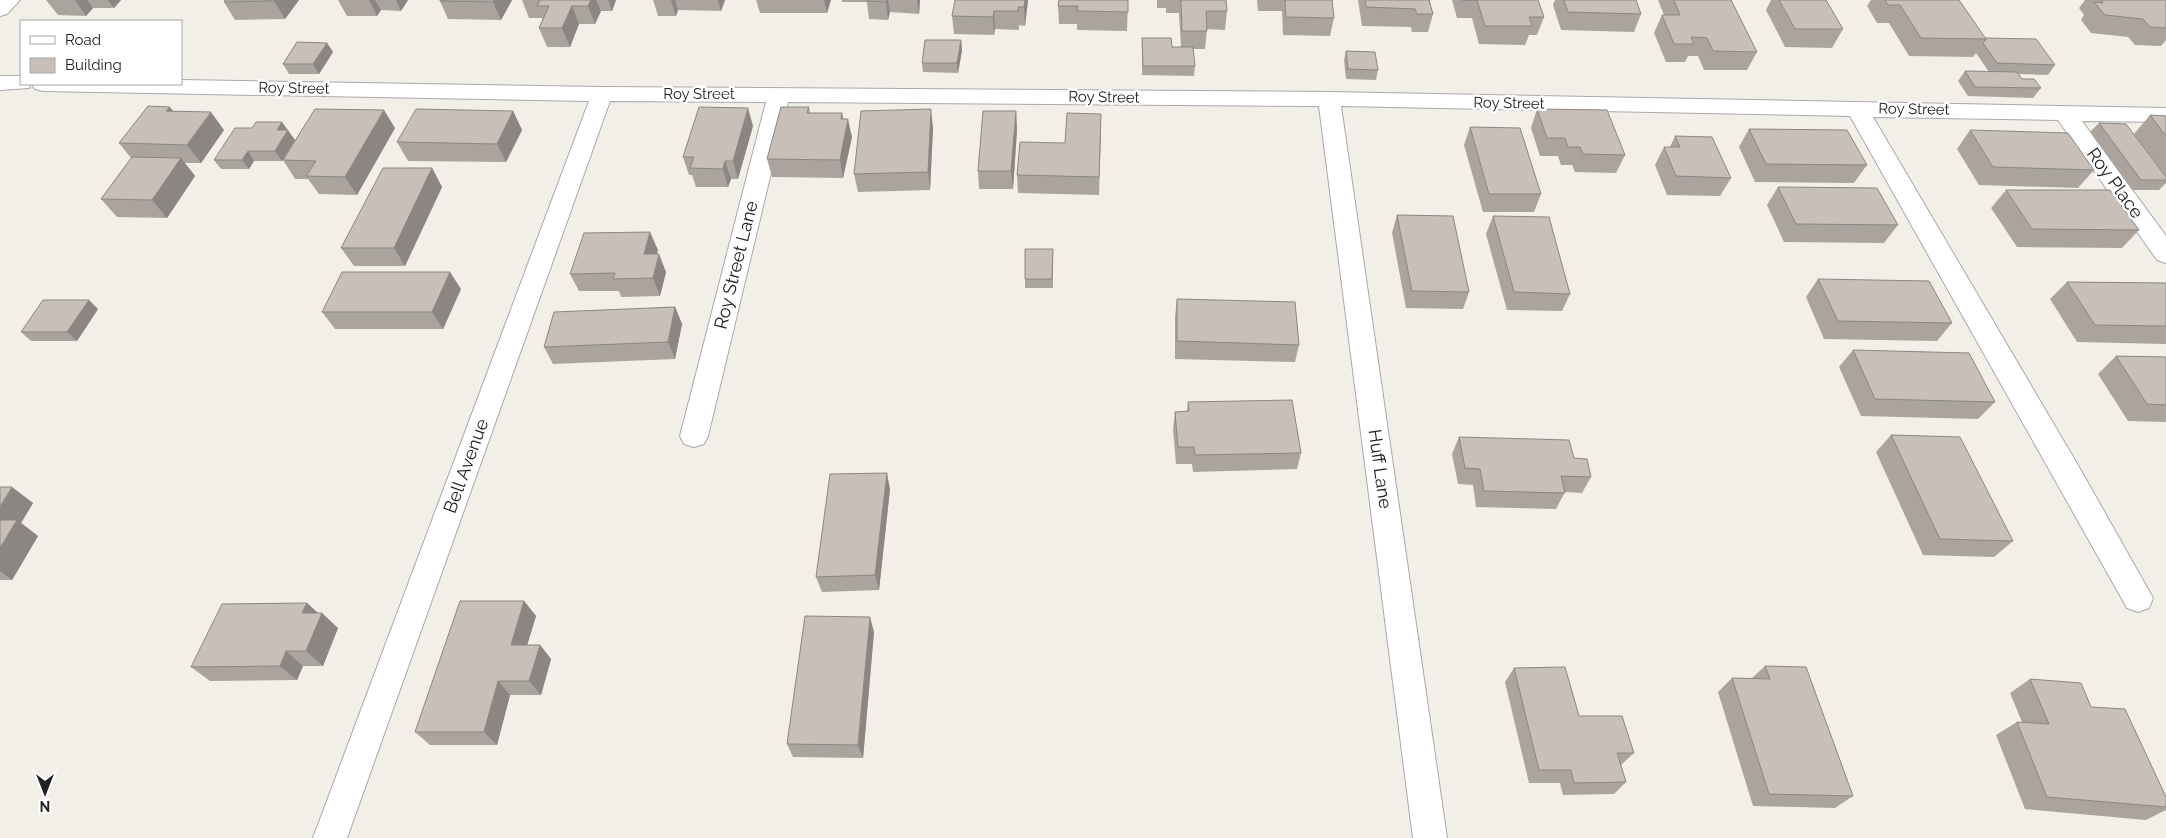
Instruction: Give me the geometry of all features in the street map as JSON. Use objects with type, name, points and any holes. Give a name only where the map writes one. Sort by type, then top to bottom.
[{"type":"street","points":[[0,10],[10,0]]},
{"type":"street","points":[[0,83],[20,83]]},
{"type":"street","name":"Roy Street","points":[[99,85],[602,94],[1329,100],[2166,115]]},
{"type":"street","name":"Bell Avenue","points":[[330,838],[602,94]]},
{"type":"street","name":"Roy Street Lane","points":[[694,436],[779,94]]},
{"type":"street","name":"Huff Lane","points":[[1329,100],[1430,838]]},
{"type":"street","points":[[1857,108],[2138,598]]},
{"type":"street","name":"Roy Place","points":[[2064,112],[2166,254]]},
{"type":"building","points":[[225,0],[275,0],[224,2]]},
{"type":"building","points":[[440,0],[494,0],[493,2]]},
{"type":"building","points":[[540,0],[591,0],[588,6],[572,6],[562,28],[539,28],[549,6],[537,6]]},
{"type":"building","points":[[886,0],[886,2],[866,1]]},
{"type":"building","points":[[955,0],[1025,0],[1024,7],[1018,7],[1018,11],[994,11],[993,17],[952,16]]},
{"type":"building","points":[[1059,0],[1128,0],[1128,12],[1077,11],[1078,6],[1058,6]]},
{"type":"building","points":[[1181,0],[1226,0],[1227,11],[1206,11],[1207,31],[1182,31]]},
{"type":"building","points":[[1285,0],[1332,0],[1334,18],[1286,17]]},
{"type":"building","points":[[1365,0],[1429,0],[1433,14],[1417,14],[1415,9],[1366,7]]},
{"type":"building","points":[[1477,0],[1538,0],[1544,17],[1529,17],[1532,26],[1485,26]]},
{"type":"building","points":[[1564,0],[1636,0],[1641,14],[1568,12]]},
{"type":"building","points":[[1674,0],[1731,0],[1757,52],[1713,51],[1707,38],[1691,37],[1694,44],[1674,44],[1662,15],[1680,15]]},
{"type":"building","points":[[1779,0],[1826,0],[1843,29],[1795,29]]},
{"type":"building","points":[[1885,0],[1959,0],[1986,39],[1921,38],[1900,5],[1888,5]]},
{"type":"building","points":[[2101,0],[2166,0],[2166,28],[2150,27],[2143,19],[2105,15],[2094,2],[2103,3]]},
{"type":"building","points":[[1142,38],[1171,38],[1172,47],[1193,47],[1195,66],[1143,66]]},
{"type":"building","points":[[1985,38],[2036,39],[2055,65],[1997,63],[1983,43]]},
{"type":"building","points":[[925,40],[961,40],[957,63],[922,63]]},
{"type":"building","points":[[297,42],[327,43],[313,64],[283,64]]},
{"type":"building","points":[[1346,51],[1375,52],[1378,70],[1348,69]]},
{"type":"building","points":[[1965,71],[2017,72],[2022,79],[2034,79],[2041,88],[1975,87]]},
{"type":"building","points":[[148,106],[170,107],[166,111],[211,112],[187,145],[119,143]]},
{"type":"building","points":[[699,107],[748,108],[733,161],[725,161],[723,169],[690,168],[694,157],[683,157]]},
{"type":"building","points":[[781,107],[809,107],[807,113],[842,113],[841,119],[848,119],[840,160],[767,159]]},
{"type":"building","points":[[315,109],[384,110],[345,177],[306,176],[316,161],[283,160]]},
{"type":"building","points":[[416,109],[513,111],[497,144],[397,142]]},
{"type":"building","points":[[931,109],[928,172],[854,174],[861,111]]},
{"type":"building","points":[[1537,109],[1607,110],[1625,155],[1583,154],[1580,147],[1568,147],[1565,138],[1547,138]]},
{"type":"building","points":[[983,111],[1016,111],[1011,171],[978,171]]},
{"type":"building","points":[[1067,113],[1101,114],[1099,177],[1017,175],[1020,142],[1065,143]]},
{"type":"building","points":[[2150,115],[2166,116],[2166,136]]},
{"type":"building","points":[[256,122],[282,122],[277,130],[288,130],[275,151],[248,151],[242,160],[214,160],[235,128],[252,128]]},
{"type":"building","points":[[2099,123],[2126,124],[2166,177],[2166,180],[2141,180]]},
{"type":"building","points":[[1470,127],[1520,128],[1541,194],[1489,194]]},
{"type":"building","points":[[1749,129],[1847,130],[1867,165],[1766,164]]},
{"type":"building","points":[[1970,130],[2068,133],[2094,170],[1993,167]]},
{"type":"building","points":[[1675,136],[1712,137],[1731,178],[1676,176],[1664,147],[1680,147]]},
{"type":"building","points":[[132,157],[181,158],[152,200],[101,199]]},
{"type":"building","points":[[383,168],[432,168],[394,248],[341,248]]},
{"type":"building","points":[[1778,187],[1877,188],[1898,225],[1796,224]]},
{"type":"building","points":[[2006,190],[2110,190],[2139,230],[2032,229]]},
{"type":"building","points":[[1397,215],[1453,216],[1469,292],[1412,291]]},
{"type":"building","points":[[1493,216],[1549,217],[1570,294],[1514,292]]},
{"type":"building","points":[[650,232],[644,254],[659,254],[653,278],[613,279],[615,273],[570,274],[584,233]]},
{"type":"building","points":[[1025,249],[1053,249],[1052,279],[1025,279]]},
{"type":"building","points":[[342,272],[450,272],[432,312],[322,312]]},
{"type":"building","points":[[1818,279],[1929,281],[1952,323],[1838,321]]},
{"type":"building","points":[[2067,282],[2166,283],[2166,326],[2095,325]]},
{"type":"building","points":[[1177,299],[1295,302],[1299,345],[1177,341]]},
{"type":"building","points":[[43,300],[89,300],[67,332],[21,332]]},
{"type":"building","points":[[675,307],[668,342],[544,347],[554,312]]},
{"type":"building","points":[[1853,350],[1969,353],[1995,402],[1875,399]]},
{"type":"building","points":[[2116,356],[2166,357],[2166,405],[2147,404]]},
{"type":"building","points":[[1292,400],[1301,453],[1195,455],[1194,447],[1178,447],[1175,412],[1189,411],[1188,402]]},
{"type":"building","points":[[1891,435],[1960,437],[2013,541],[1940,539]]},
{"type":"building","points":[[1459,437],[1569,440],[1574,458],[1587,459],[1591,477],[1561,476],[1565,493],[1484,491],[1480,469],[1465,468]]},
{"type":"building","points":[[887,473],[875,575],[816,577],[830,474]]},
{"type":"building","points":[[0,487],[12,487],[0,507]]},
{"type":"building","points":[[0,520],[17,520],[0,548]]},
{"type":"building","points":[[460,601],[524,601],[511,645],[540,645],[529,681],[498,681],[484,732],[415,732]]},
{"type":"building","points":[[307,603],[302,613],[322,613],[306,651],[286,651],[280,666],[191,667],[222,604]]},
{"type":"building","points":[[805,616],[870,617],[858,745],[787,744]]},
{"type":"building","points":[[1765,666],[1806,667],[1853,796],[1769,794],[1732,678],[1770,679]]},
{"type":"building","points":[[1565,667],[1579,716],[1622,716],[1634,753],[1617,753],[1626,782],[1574,783],[1571,770],[1539,770],[1514,668]]},
{"type":"building","points":[[2030,679],[2081,683],[2091,707],[2125,709],[2166,797],[2166,807],[2047,797],[2017,722],[2049,724]]}]
